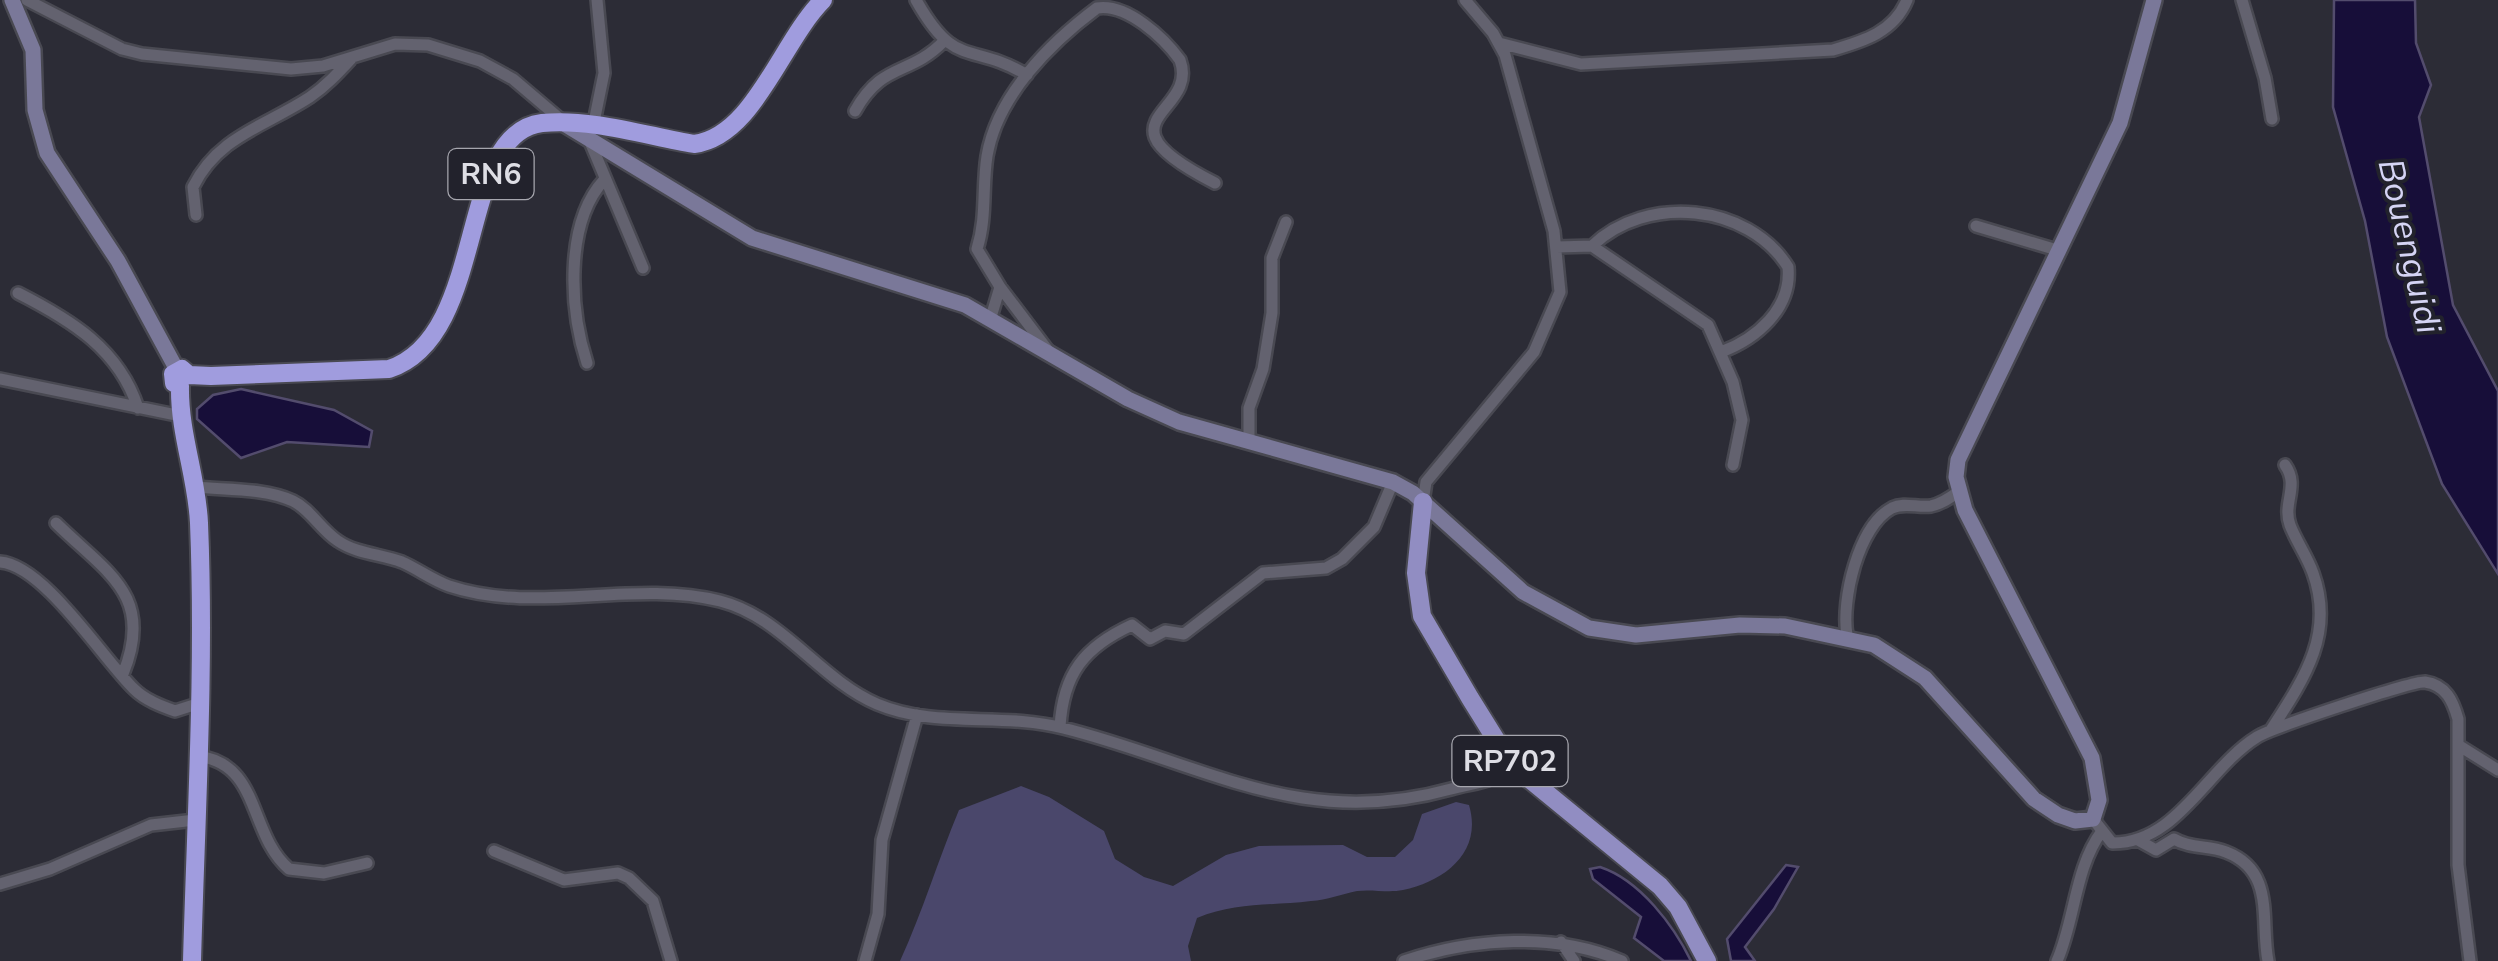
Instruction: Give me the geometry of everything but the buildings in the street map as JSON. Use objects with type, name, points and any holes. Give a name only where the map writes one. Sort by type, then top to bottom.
[{"type":"highway","name":"RN6","points":[[182,377],[389,369],[413,358],[428,347],[444,321],[500,153],[522,129],[543,123],[566,125],[592,136],[694,144],[724,134],[749,110],[785,47],[823,0]]},
{"type":"highway","points":[[182,377],[181,416],[196,487],[200,704],[192,961]]},
{"type":"main road","points":[[12,0],[32,50],[36,110],[47,153],[118,262],[182,377]]},
{"type":"main road","points":[[592,136],[752,238],[991,316],[1156,412],[1249,443],[1393,482],[1423,502],[1524,592],[1589,628],[1636,635],[1740,625],[1785,626],[1847,635],[1900,658],[1924,678],[2046,808],[2076,821],[2098,825],[2099,783],[2084,737],[1958,492],[1958,460],[1995,390],[2057,250],[2120,123],[2154,0]]},
{"type":"main road","name":"RP702","points":[[1423,502],[1416,573],[1422,616],[1511,764],[1660,886],[1678,906],[1707,961]]},
{"type":"street","points":[[27,0],[132,52],[291,70],[402,43],[455,51],[513,79],[566,125]]},
{"type":"street","points":[[597,0],[604,73],[592,136],[604,180],[643,268]]},
{"type":"street","points":[[916,0],[953,49],[1002,62],[1026,75]]},
{"type":"street","points":[[1423,502],[1426,482],[1548,329],[1560,292],[1557,247],[1500,43],[1466,0]]},
{"type":"street","points":[[1500,43],[1581,64],[1833,50],[1873,38],[1894,21],[1907,0]]},
{"type":"street","points":[[2242,0],[2266,78],[2272,119]]},
{"type":"street","points":[[1047,349],[977,249],[986,212],[986,164],[994,131],[1026,75],[1098,4],[1122,12],[1150,30],[1180,60],[1179,89],[1156,124],[1157,146],[1168,158],[1215,184]]},
{"type":"street","points":[[855,111],[877,79],[923,60],[944,41]]},
{"type":"street","points":[[196,214],[193,188],[217,153],[244,130],[313,95],[353,58]]},
{"type":"street","points":[[586,362],[574,314],[573,281],[591,197],[604,180]]},
{"type":"street","points":[[1557,247],[1592,246],[1624,224],[1656,214],[1732,219],[1762,239],[1788,267],[1783,298],[1756,334],[1721,352]]},
{"type":"street","points":[[1249,443],[1249,408],[1262,369],[1272,313],[1272,258],[1286,222]]},
{"type":"street","points":[[1976,226],[2057,250]]},
{"type":"street","points":[[1592,246],[1697,314],[1721,352],[1742,420],[1733,465]]},
{"type":"street","points":[[991,316],[1000,287]]},
{"type":"street","points":[[18,293],[104,347],[127,378],[138,408]]},
{"type":"street","points":[[0,378],[181,416]]},
{"type":"street","points":[[2272,730],[2308,664],[2324,614],[2314,578],[2290,525],[2292,478],[2285,466]]},
{"type":"street","points":[[1060,727],[1068,678],[1088,652],[1132,625],[1148,638],[1165,632],[1184,634],[1249,582],[1271,570],[1334,564],[1374,527],[1393,482]]},
{"type":"street","points":[[196,487],[289,500],[342,544],[397,560],[450,586],[524,597],[669,594],[721,601],[790,639],[863,697],[917,715],[1060,727],[1215,779],[1320,802],[1368,805],[1411,800],[1491,781],[1511,764]]},
{"type":"street","points":[[1847,635],[1843,607],[1852,572],[1884,515],[1897,506],[1936,505],[1958,492]]},
{"type":"street","points":[[56,522],[114,581],[132,607],[135,634],[123,674]]},
{"type":"street","points":[[0,562],[20,568],[42,585],[142,696],[175,711],[200,704]]},
{"type":"street","points":[[2098,825],[2112,843],[2138,840],[2172,820],[2236,754],[2272,730],[2422,682],[2444,690],[2453,702],[2458,744],[2458,865],[2470,961]]},
{"type":"street","points":[[865,961],[878,914],[882,840],[917,715]]},
{"type":"street","points":[[2458,744],[2498,770]]},
{"type":"street","points":[[197,756],[219,758],[234,771],[271,847],[290,868],[324,873],[366,863]]},
{"type":"street","points":[[0,884],[50,870],[151,826],[195,820]]},
{"type":"street","points":[[2056,961],[2071,927],[2098,825]]},
{"type":"street","points":[[2138,840],[2156,850],[2174,838],[2190,848],[2222,850],[2254,872],[2268,916],[2264,932],[2268,961]]},
{"type":"street","points":[[494,851],[564,880],[618,872],[629,878],[653,901],[671,961]]},
{"type":"street","points":[[1561,942],[1574,961]]},
{"type":"street","points":[[1404,961],[1561,942],[1622,961]]},
{"type":"shaded area","points":[[1021,786],[1049,797],[1104,831],[1115,859],[1144,877],[1173,886],[1226,855],[1259,846],[1343,845],[1367,857],[1395,857],[1413,840],[1422,814],[1456,802],[1469,805],[1472,822],[1470,837],[1457,862],[1418,886],[1240,907],[1197,918],[1188,946],[1191,961],[900,961],[959,810]]},
{"type":"water","name":"Bouenguidi","points":[[2334,0],[2415,0],[2416,43],[2431,85],[2419,117],[2453,305],[2498,391],[2498,574],[2442,484],[2387,337],[2365,221],[2333,107]]},
{"type":"water","points":[[241,389],[334,410],[372,431],[369,447],[287,442],[241,458],[197,419],[197,409],[213,395]]},
{"type":"water","points":[[1786,865],[1798,867],[1774,909],[1745,947],[1755,961],[1731,961],[1727,939]]},
{"type":"water","points":[[1600,867],[1642,893],[1675,933],[1691,961],[1664,961],[1634,938],[1641,917],[1593,879],[1590,869]]}]
